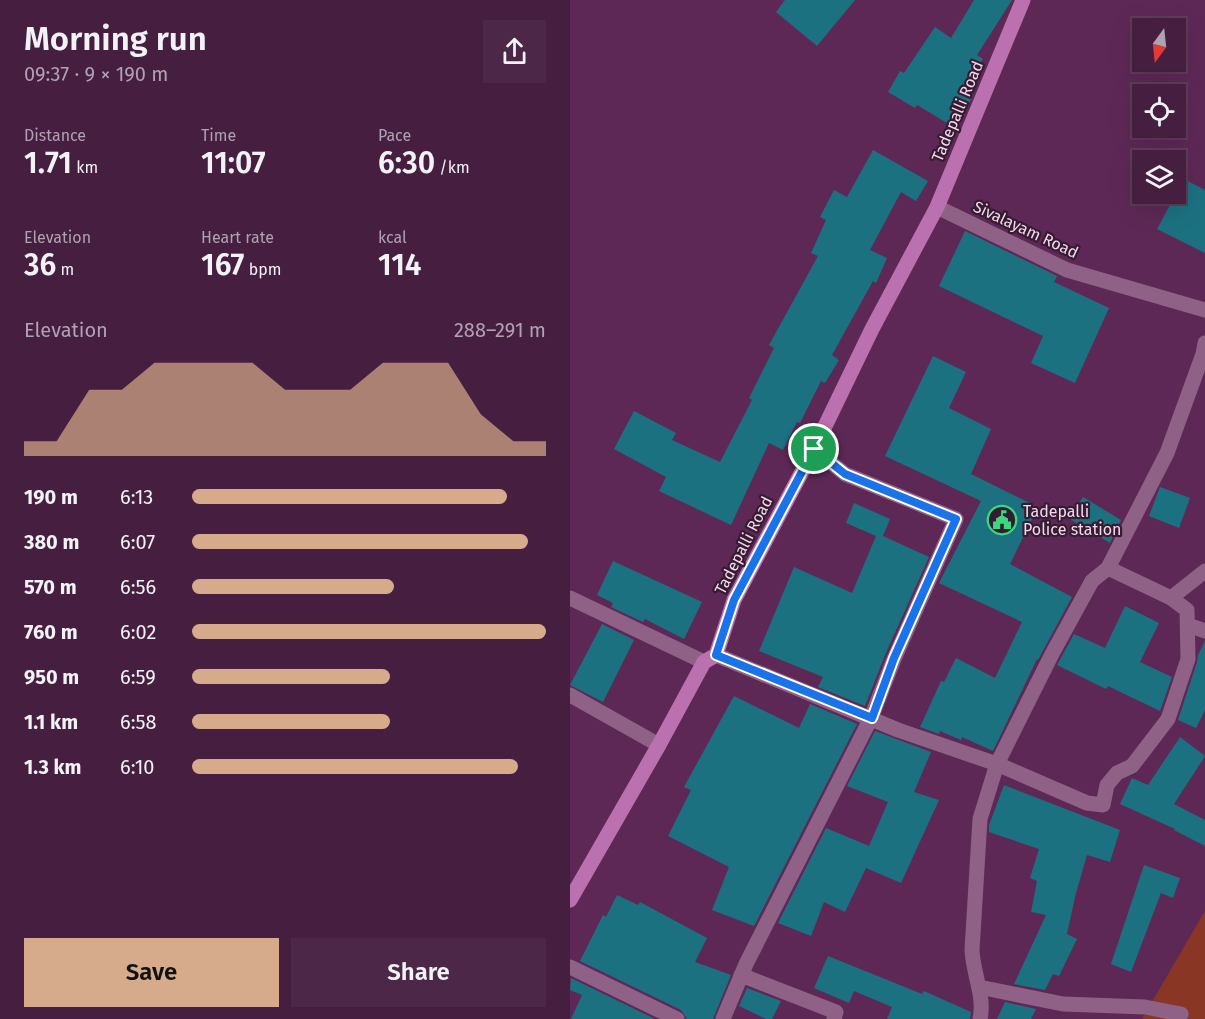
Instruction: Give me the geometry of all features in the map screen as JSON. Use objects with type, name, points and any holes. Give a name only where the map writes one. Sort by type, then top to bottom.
[{"type":"street","name":"Tadepalli Road","points":[[570,900],[710,659],[734,600],[937,207],[1023,0]]},
{"type":"street","name":"Sivalayam Road","points":[[937,207],[1067,270],[1205,310]]},
{"type":"street","points":[[980,1019],[982,1009],[973,968],[972,950],[980,819],[997,764],[1052,654],[1092,581],[1108,568],[1167,453],[1205,343]]},
{"type":"street","points":[[723,1019],[741,975],[872,718],[894,658],[956,519],[845,474],[814,449]]},
{"type":"street","points":[[570,598],[710,659],[872,718],[898,730],[997,764],[1087,803],[1103,805],[1107,785],[1117,773],[1132,766],[1168,719],[1188,659],[1187,610],[1171,598],[1108,568]]},
{"type":"street","points":[[1171,598],[1205,571]]},
{"type":"street","points":[[1188,625],[1205,631]]},
{"type":"street","points":[[570,695],[659,745]]},
{"type":"street","points":[[570,968],[677,1019]]},
{"type":"street","points":[[741,975],[836,1012],[834,1019]]},
{"type":"street","points":[[979,987],[1063,1004],[1145,1007],[1181,1014]]},
{"type":"shaded area","points":[[1205,911],[1205,1019],[1142,1019]]},
{"type":"building","points":[[785,0],[855,0],[817,46],[776,12]]},
{"type":"building","points":[[974,0],[1012,0],[977,55],[983,59],[969,79],[975,83],[967,97],[971,99],[957,129],[917,105],[915,108],[888,92],[900,71],[904,73],[935,27],[951,38]]},
{"type":"building","points":[[873,150],[928,181],[916,201],[901,192],[870,250],[887,258],[876,283],[873,281],[832,355],[839,360],[825,383],[821,381],[800,423],[797,422],[783,450],[769,443],[731,525],[659,491],[666,477],[614,449],[634,411],[676,433],[672,440],[720,462],[752,400],[749,398],[774,348],[769,345],[818,256],[811,253],[826,220],[820,217],[834,190],[847,197]]},
{"type":"building","points":[[1186,180],[1205,190],[1205,253],[1157,229],[1170,204],[1186,204]]},
{"type":"building","points":[[965,231],[1057,276],[1054,282],[1109,308],[1075,383],[1031,363],[1043,336],[939,286]]},
{"type":"building","points":[[933,356],[966,372],[949,408],[991,429],[971,474],[1038,507],[1010,564],[1072,597],[1037,659],[993,751],[962,737],[961,740],[940,731],[939,734],[920,727],[941,681],[944,682],[956,658],[995,678],[1022,622],[939,583],[981,501],[885,456]]},
{"type":"building","points":[[1160,487],[1190,498],[1179,528],[1149,516]]},
{"type":"building","points":[[1083,497],[1121,520],[1110,543],[1070,519]]},
{"type":"building","points":[[854,503],[890,519],[883,536],[929,557],[865,706],[818,687],[823,677],[759,651],[794,567],[852,593],[876,536],[846,523]]},
{"type":"building","points":[[613,561],[702,602],[684,639],[645,619],[643,622],[611,607],[613,603],[597,595]]},
{"type":"building","points":[[1125,606],[1159,623],[1140,662],[1172,677],[1160,711],[1108,686],[1106,689],[1057,665],[1074,634],[1105,648]]},
{"type":"building","points":[[602,624],[634,640],[603,702],[570,685]]},
{"type":"building","points":[[1205,641],[1205,710],[1196,728],[1178,720],[1198,655]]},
{"type":"building","points":[[734,696],[799,728],[810,704],[857,724],[754,926],[712,910],[729,867],[668,836],[691,790],[684,787]]},
{"type":"building","points":[[875,731],[931,752],[914,792],[939,800],[901,883],[866,868],[845,912],[824,902],[811,936],[778,923],[826,828],[869,846],[888,802],[847,786]]},
{"type":"building","points":[[1180,737],[1205,756],[1174,804],[1205,820],[1205,846],[1175,829],[1120,804],[1132,778],[1148,785]]},
{"type":"building","points":[[1004,785],[1120,830],[1110,862],[1087,855],[1067,934],[1077,939],[1059,976],[1053,974],[1045,990],[1014,984],[1046,915],[1031,912],[1037,881],[1030,878],[1039,849],[989,832],[989,825]]},
{"type":"building","points":[[1144,865],[1180,878],[1173,898],[1161,893],[1131,972],[1111,964]]},
{"type":"building","points":[[617,895],[638,905],[640,902],[707,938],[695,962],[731,975],[713,1019],[687,1019],[681,1010],[580,961],[603,915],[606,917]]},
{"type":"building","points":[[828,956],[922,994],[924,991],[971,1012],[970,1019],[887,1019],[892,1007],[854,991],[849,1003],[814,988]]},
{"type":"building","points":[[571,978],[655,1019],[571,1019],[582,995],[570,990]]},
{"type":"building","points":[[747,988],[781,1001],[772,1019],[766,1019],[739,1006]]},
{"type":"building","points":[[1005,1002],[1036,1009],[1031,1019],[997,1019]]},
{"type":"place","name":"Tadepalli Police station","points":[[1002,520]]},
{"type":"route","points":[[814,449],[845,474],[956,519],[894,658],[872,718],[716,655],[734,600],[814,449]]}]
